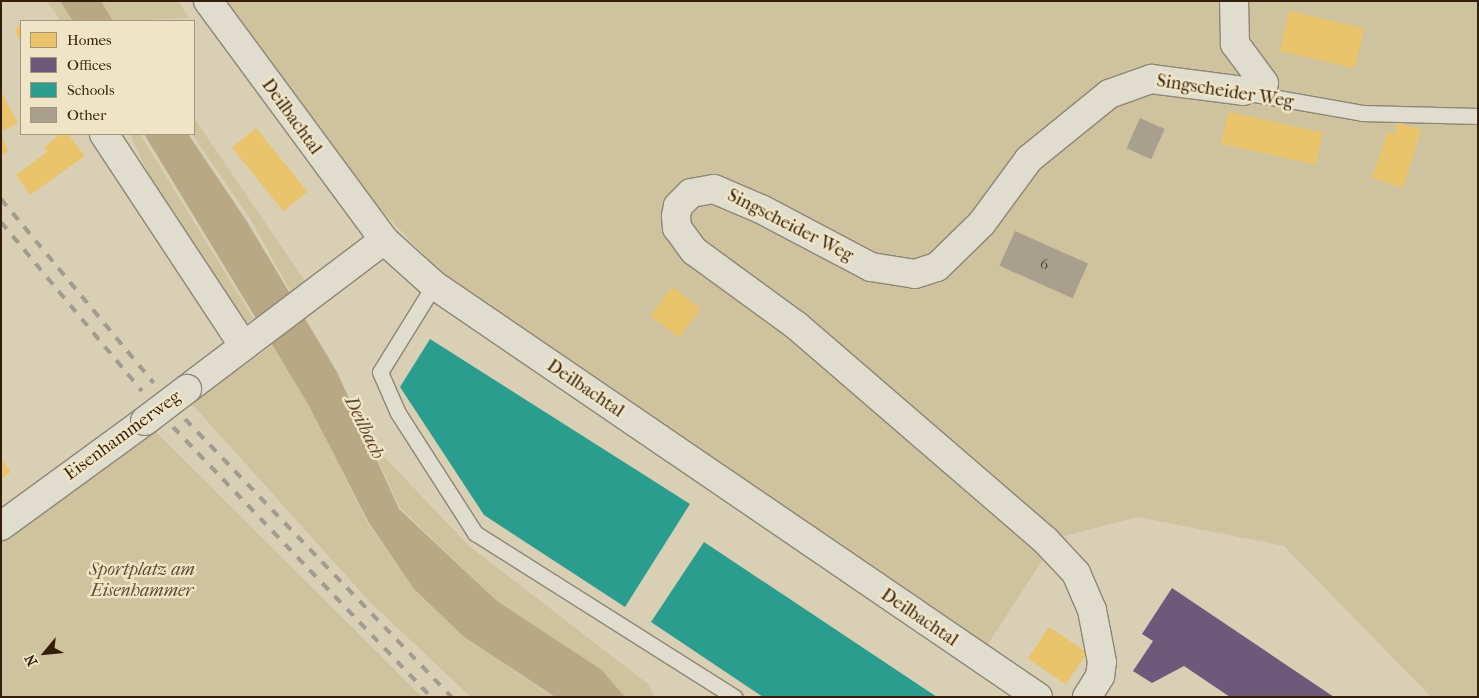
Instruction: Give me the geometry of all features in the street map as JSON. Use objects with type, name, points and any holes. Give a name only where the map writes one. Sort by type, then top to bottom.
[{"type":"street","name":"Deilbachtal","points":[[208,1],[384,240],[434,285],[1038,697]]},
{"type":"street","points":[[1234,1],[1235,44],[1264,84],[1243,91]]},
{"type":"street","name":"Singscheider Weg","points":[[1086,697],[1100,676],[1102,662],[1092,610],[1076,573],[1045,540],[797,326],[694,251],[677,228],[678,206],[698,191],[724,192],[871,267],[915,274],[953,256],[1029,159],[1109,94],[1135,82],[1159,79],[1243,91]]},
{"type":"street","points":[[105,135],[250,341]]},
{"type":"street","name":"Eisenhammerweg","points":[[1,526],[145,421],[384,240]]},
{"type":"lane","name":"Singscheider Weg","points":[[1243,91],[1335,111],[1478,116]]},
{"type":"lane","points":[[434,285],[380,372],[398,413],[475,533],[734,697]]},
{"type":"green space","points":[[47,1],[60,1],[72,20],[60,20]]},
{"type":"green space","points":[[101,1],[179,1],[189,18],[138,20],[112,20]]},
{"type":"green space","points":[[218,1],[1478,1],[1478,697],[1431,697],[1284,546],[1138,517],[1045,541],[1047,553],[984,650],[454,286],[355,183]]},
{"type":"green space","points":[[195,119],[311,290],[296,301],[251,220],[193,135],[195,135]]},
{"type":"green space","points":[[130,135],[141,135],[253,318],[233,333],[200,285]]},
{"type":"green space","points":[[272,346],[308,403],[367,522],[414,589],[463,636],[553,697],[471,697],[369,601],[191,403]]},
{"type":"green space","name":"Sportplatz am Eisenhammer","points":[[155,431],[422,697],[1,697],[1,539]]},
{"type":"green space","points":[[369,441],[469,546],[648,684],[655,697],[625,697],[602,670],[497,601],[400,508]]},
{"type":"shaded area","points":[[60,1],[101,1],[112,20],[72,20]]},
{"type":"shaded area","points":[[145,135],[189,135],[246,220],[337,372],[399,509],[497,601],[602,670],[625,697],[555,697],[463,636],[414,589],[369,523],[308,404]]},
{"type":"building: Homes","points":[[1289,11],[1364,28],[1355,68],[1280,51]]},
{"type":"building: Homes","points":[[20,24],[20,42],[15,29]]},
{"type":"building: Homes","points":[[1,92],[18,123],[1,132]]},
{"type":"building: Homes","points":[[1228,112],[1323,132],[1316,164],[1221,144]]},
{"type":"building: Homes","points":[[1398,123],[1421,130],[1403,188],[1372,178],[1388,132],[1394,134]]},
{"type":"building: Homes","points":[[256,128],[308,192],[284,211],[232,148]]},
{"type":"building: Homes","points":[[1,132],[8,151],[1,155]]},
{"type":"building: Homes","points":[[60,135],[69,135],[85,156],[30,195],[16,175],[48,151],[44,147]]},
{"type":"building: Homes","points":[[672,287],[701,309],[679,337],[650,316]]},
{"type":"building: Homes","points":[[1,459],[11,472],[1,479]]},
{"type":"building: Homes","points":[[1049,627],[1087,653],[1066,684],[1028,659]]},
{"type":"building: Offices","points":[[1172,588],[1334,697],[1230,697],[1184,666],[1152,683],[1133,671],[1153,641],[1142,634]]},
{"type":"building: Schools","points":[[430,339],[690,504],[625,607],[484,515],[400,387]]},
{"type":"building: Schools","points":[[704,542],[937,697],[763,697],[651,622]]},
{"type":"building: Other","points":[[1140,118],[1165,129],[1151,159],[1127,148]]},
{"type":"building: Other","points":[[1015,231],[1088,264],[1073,298],[1000,266]]},
{"type":"railway","points":[[1,199],[154,383]]},
{"type":"railway","points":[[1,222],[142,391]]},
{"type":"railway","points":[[185,419],[452,697]]},
{"type":"railway","points":[[173,427],[431,697]]},
{"type":"water label","name":"Deilbach","points":[[364,428]]}]
